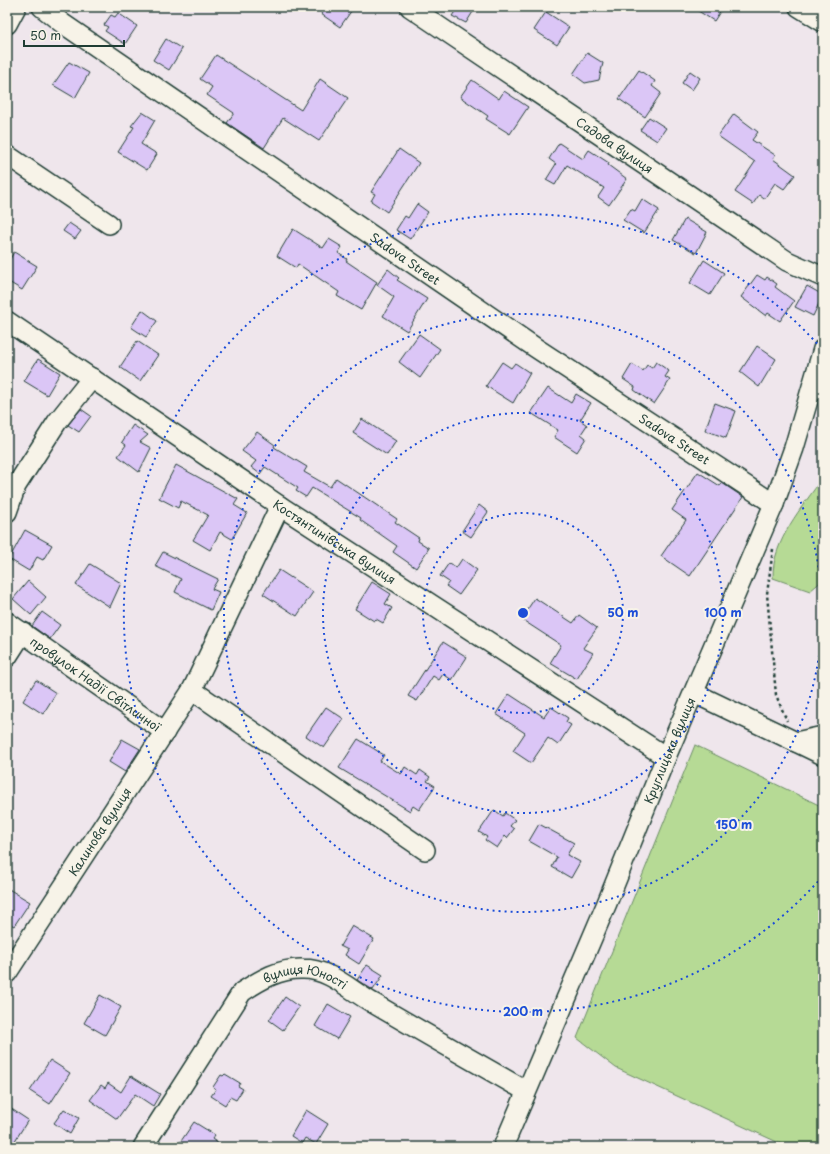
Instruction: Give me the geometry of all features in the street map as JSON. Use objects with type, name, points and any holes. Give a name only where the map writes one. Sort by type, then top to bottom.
[{"type":"street","points":[[7,24],[16,7]]},
{"type":"street","name":"Sadova Street","points":[[42,7],[68,27],[536,348],[774,504]]},
{"type":"street","name":"Садова вулиця","points":[[410,7],[787,261],[823,277]]},
{"type":"street","points":[[799,7],[823,22]]},
{"type":"street","points":[[7,155],[109,224]]},
{"type":"street","name":"Костянтинівська вулиця","points":[[7,321],[280,506],[666,757]]},
{"type":"street","name":"Круглицька вулиця","points":[[503,1147],[607,903],[666,757],[774,504],[794,448],[823,349]]},
{"type":"street","points":[[7,512],[16,486],[57,422],[92,378]]},
{"type":"street","name":"Калинова вулиця","points":[[7,973],[192,690],[280,506]]},
{"type":"street","name":"провулок Надії Світличної","points":[[7,622],[164,732]]},
{"type":"street","points":[[7,657],[23,632]]},
{"type":"street","points":[[192,690],[425,850]]},
{"type":"street","points":[[694,693],[823,755]]},
{"type":"street","points":[[796,742],[823,736]]},
{"type":"street","name":"вулиця Юності","points":[[143,1147],[242,992],[261,979],[278,972],[304,969],[327,974],[370,1002],[526,1091]]},
{"type":"path","points":[[773,548],[766,594],[776,695],[796,742]]},
{"type":"green space","points":[[823,477],[823,580],[810,591],[773,578],[774,564],[783,537],[790,524]]},
{"type":"green space","points":[[695,745],[823,807],[823,1147],[788,1147],[616,1068],[577,1038]]},
{"type":"building","points":[[326,7],[354,7],[340,27],[321,14]]},
{"type":"building","points":[[458,7],[476,7],[466,23],[452,16]]},
{"type":"building","points":[[692,7],[723,7],[714,21]]},
{"type":"building","points":[[546,12],[569,27],[557,45],[534,30]]},
{"type":"building","points":[[118,13],[137,26],[125,44],[105,31],[108,27],[104,25],[111,15],[115,17]]},
{"type":"building","points":[[166,39],[182,49],[169,70],[153,60]]},
{"type":"building","points":[[587,53],[603,63],[599,80],[585,83],[573,74]]},
{"type":"building","points":[[216,55],[301,110],[320,79],[348,98],[319,141],[283,118],[264,148],[227,123],[234,113],[207,95],[212,87],[200,79]]},
{"type":"building","points":[[69,62],[89,73],[75,98],[53,85]]},
{"type":"building","points":[[639,70],[655,81],[652,86],[661,93],[645,117],[619,99]]},
{"type":"building","points":[[690,71],[700,78],[692,90],[682,83]]},
{"type":"building","points":[[472,80],[499,99],[504,91],[528,107],[510,134],[486,119],[488,116],[460,97]]},
{"type":"building","points":[[142,112],[155,120],[141,144],[157,154],[147,170],[118,152],[134,127],[131,126]]},
{"type":"building","points":[[734,114],[758,132],[752,140],[775,155],[773,159],[795,175],[784,189],[775,183],[764,199],[759,195],[753,204],[735,192],[755,162],[718,136]]},
{"type":"building","points":[[649,117],[666,128],[657,141],[640,130]]},
{"type":"building","points":[[559,143],[583,159],[589,150],[609,163],[608,165],[627,179],[609,205],[598,197],[604,188],[567,165],[555,185],[546,180],[556,164],[549,159]]},
{"type":"building","points":[[399,149],[419,163],[387,212],[371,201],[375,194],[371,192]]},
{"type":"building","points":[[642,199],[659,210],[644,233],[623,220],[631,209],[635,211]]},
{"type":"building","points":[[417,204],[428,212],[410,239],[396,230],[405,216],[408,218]]},
{"type":"building","points":[[685,219],[707,232],[696,253],[673,240]]},
{"type":"building","points":[[69,223],[81,231],[75,239],[63,231]]},
{"type":"building","points":[[293,229],[323,248],[329,239],[342,247],[338,253],[347,259],[346,261],[377,282],[361,310],[337,296],[339,292],[298,264],[296,268],[277,256]]},
{"type":"building","points":[[14,252],[37,266],[22,290],[7,281],[7,264]]},
{"type":"building","points":[[704,260],[724,273],[710,295],[690,283]]},
{"type":"building","points":[[388,269],[399,278],[397,280],[427,299],[407,331],[383,316],[394,297],[377,285]]},
{"type":"building","points":[[757,275],[765,280],[767,277],[777,284],[775,287],[794,301],[780,321],[768,313],[766,316],[741,297]]},
{"type":"building","points":[[807,286],[823,295],[813,316],[795,307]]},
{"type":"building","points":[[142,310],[157,321],[146,337],[131,327]]},
{"type":"building","points":[[419,334],[440,349],[420,378],[399,362]]},
{"type":"building","points":[[137,341],[158,355],[140,381],[120,367]]},
{"type":"building","points":[[757,346],[776,359],[759,387],[740,372]]},
{"type":"building","points":[[38,359],[60,373],[47,395],[24,381]]},
{"type":"building","points":[[502,362],[511,368],[515,363],[530,373],[513,403],[486,386]]},
{"type":"building","points":[[656,362],[669,371],[665,377],[670,380],[654,404],[634,390],[635,387],[623,379],[632,364],[643,371],[647,365],[652,368]]},
{"type":"building","points":[[548,388],[571,403],[576,394],[591,403],[580,420],[587,425],[581,434],[586,438],[577,452],[554,437],[558,430],[531,413]]},
{"type":"building","points":[[715,403],[736,411],[726,438],[705,430]]},
{"type":"building","points":[[81,409],[91,416],[79,432],[68,425]]},
{"type":"building","points":[[362,419],[396,441],[387,455],[353,433]]},
{"type":"building","points":[[133,425],[148,435],[140,442],[151,448],[139,472],[118,456],[126,445],[122,442]]},
{"type":"building","points":[[257,432],[275,445],[274,447],[307,467],[304,472],[330,487],[336,478],[397,519],[395,522],[419,538],[418,541],[429,548],[416,568],[393,552],[397,546],[360,520],[361,518],[312,488],[306,497],[296,491],[298,488],[265,467],[260,474],[251,467],[256,461],[242,451]]},
{"type":"building","points":[[176,465],[238,499],[234,505],[247,513],[232,539],[220,532],[210,550],[193,540],[208,515],[181,501],[178,508],[159,498]]},
{"type":"building","points":[[698,472],[720,486],[722,483],[743,497],[690,576],[661,556],[686,520],[672,510]]},
{"type":"building","points":[[479,505],[488,512],[471,537],[462,531]]},
{"type":"building","points":[[25,530],[52,545],[43,560],[37,557],[29,571],[9,559]]},
{"type":"building","points":[[163,552],[218,579],[212,589],[219,592],[211,610],[175,592],[181,579],[155,566]]},
{"type":"building","points":[[462,559],[477,570],[459,595],[446,586],[449,582],[440,576],[449,563],[456,568]]},
{"type":"building","points":[[90,564],[121,583],[110,607],[76,585]]},
{"type":"building","points":[[279,570],[313,592],[297,616],[263,594]]},
{"type":"building","points":[[28,581],[46,597],[31,615],[13,599]]},
{"type":"building","points":[[372,582],[391,594],[385,604],[392,608],[383,623],[376,619],[374,621],[355,609]]},
{"type":"building","points":[[535,598],[573,623],[579,615],[597,628],[583,648],[593,653],[577,679],[550,663],[561,645],[521,619]]},
{"type":"building","points":[[42,612],[60,625],[50,639],[32,626]]},
{"type":"building","points":[[443,642],[467,657],[452,680],[443,674],[439,680],[433,676],[417,701],[408,696]]},
{"type":"building","points":[[36,680],[56,693],[43,714],[23,701]]},
{"type":"building","points":[[509,694],[544,717],[551,707],[568,718],[566,722],[571,725],[558,745],[548,738],[531,763],[513,751],[525,733],[496,714]]},
{"type":"building","points":[[326,707],[344,719],[324,748],[306,736]]},
{"type":"building","points":[[122,739],[140,749],[125,772],[109,762]]},
{"type":"building","points":[[358,739],[384,755],[380,761],[401,774],[405,767],[417,775],[420,770],[430,777],[427,781],[435,786],[419,810],[413,806],[410,811],[339,768]]},
{"type":"building","points":[[494,810],[503,816],[505,813],[515,820],[510,826],[514,829],[507,838],[505,836],[497,848],[485,840],[487,837],[479,832]]},
{"type":"building","points":[[539,824],[574,843],[567,855],[580,862],[571,878],[552,867],[557,857],[529,841]]},
{"type":"building","points":[[7,888],[30,902],[14,926],[7,922]]},
{"type":"building","points":[[352,926],[374,939],[359,964],[345,955],[348,950],[340,946]]},
{"type":"building","points":[[367,965],[383,975],[373,990],[357,980]]},
{"type":"building","points":[[100,995],[121,1007],[105,1035],[84,1023]]},
{"type":"building","points":[[285,997],[299,1007],[283,1030],[269,1020]]},
{"type":"building","points":[[328,1004],[350,1017],[337,1039],[315,1026]]},
{"type":"building","points":[[50,1060],[70,1073],[50,1104],[30,1091]]},
{"type":"building","points":[[225,1074],[240,1083],[238,1086],[243,1089],[236,1100],[230,1097],[225,1105],[211,1096],[216,1089],[213,1087],[221,1075],[223,1076]]},
{"type":"building","points":[[131,1076],[160,1094],[153,1106],[135,1094],[117,1119],[90,1100],[101,1085],[105,1088],[108,1083],[121,1092]]},
{"type":"building","points":[[7,1106],[28,1120],[11,1147],[7,1147]]},
{"type":"building","points":[[64,1109],[79,1118],[70,1134],[54,1123]]},
{"type":"building","points":[[306,1110],[328,1124],[316,1144],[305,1138],[302,1143],[291,1136]]},
{"type":"building","points":[[194,1122],[215,1135],[212,1139],[223,1147],[177,1147]]}]
